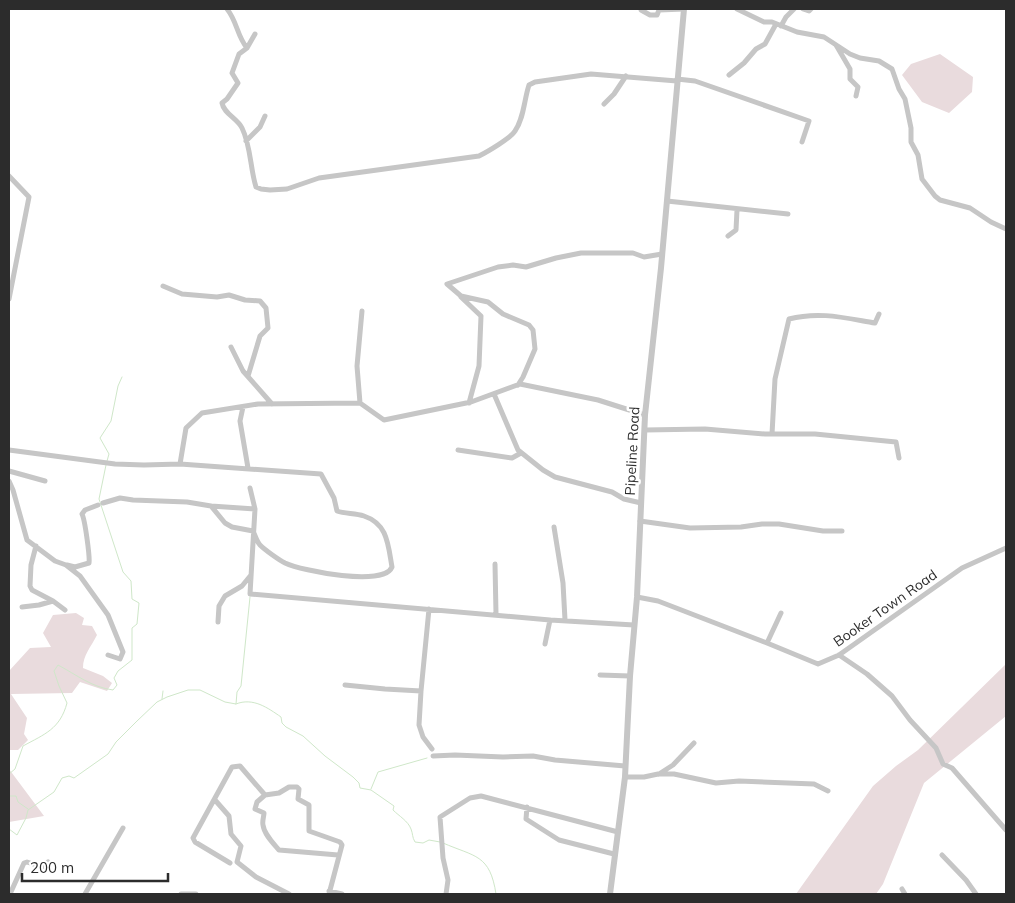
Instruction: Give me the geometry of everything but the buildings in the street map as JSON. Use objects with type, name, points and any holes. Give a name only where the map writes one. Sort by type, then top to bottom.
[{"type":"street","points":[[227,9],[234,17],[241,40],[247,48]]},
{"type":"street","points":[[641,9],[650,15],[657,15],[659,10],[684,9]]},
{"type":"street","name":"Pipeline Road","points":[[610,894],[625,777],[630,676],[637,596],[645,416],[684,9]]},
{"type":"street","points":[[736,9],[752,17],[797,32],[824,37],[850,54],[860,58],[879,61],[892,69],[904,99],[911,128],[912,142],[918,155],[922,179],[940,200],[970,208],[991,222],[1006,229]]},
{"type":"street","points":[[729,74],[764,44],[794,9]]},
{"type":"street","points":[[803,9],[809,11],[811,9]]},
{"type":"street","points":[[255,34],[247,48],[239,54],[233,65],[232,73],[238,83],[227,100],[222,103],[223,109],[241,126],[256,187],[270,190],[286,189],[320,178],[479,156],[490,151],[515,132],[524,109],[529,85],[535,82],[591,74],[694,81],[810,121],[802,142]]},
{"type":"street","points":[[836,45],[850,69],[850,79],[858,87],[856,96]]},
{"type":"street","points":[[604,104],[614,94],[626,76]]},
{"type":"street","points":[[246,141],[260,126],[265,116]]},
{"type":"street","points":[[9,176],[29,197],[9,299]]},
{"type":"street","points":[[667,201],[788,214]]},
{"type":"street","points":[[728,236],[736,230],[737,210]]},
{"type":"street","points":[[469,403],[479,366],[481,316],[447,284],[498,266],[513,265],[526,267],[556,258],[592,252],[633,254],[644,257],[662,254]]},
{"type":"street","points":[[163,286],[182,294],[217,297],[229,295],[260,302],[266,308],[268,328],[260,336],[248,376]]},
{"type":"street","points":[[460,296],[488,302],[503,314],[529,325],[534,330],[535,349],[523,378],[518,385]]},
{"type":"street","points":[[360,404],[356,366],[362,312]]},
{"type":"street","points":[[772,434],[775,379],[789,319],[804,314],[827,315],[875,323],[879,314]]},
{"type":"street","points":[[231,347],[248,376],[272,404]]},
{"type":"street","points":[[523,378],[527,386]]},
{"type":"street","points":[[180,464],[186,428],[202,413],[242,407],[272,404],[360,404],[384,420],[469,403],[518,385],[598,400],[645,416]]},
{"type":"street","points":[[494,394],[518,450],[522,453],[555,477],[612,492],[624,499],[642,503]]},
{"type":"street","points":[[242,407],[240,421],[248,468]]},
{"type":"street","points":[[645,430],[705,429],[772,434],[846,436],[862,440],[874,439],[896,442],[899,458]]},
{"type":"street","points":[[9,450],[115,464],[180,464],[322,474],[334,498],[337,511],[362,515],[384,530],[392,567],[387,573],[380,576],[351,577],[297,568],[276,558],[260,545],[253,531]]},
{"type":"street","points":[[458,450],[512,458],[522,453]]},
{"type":"street","points":[[9,471],[45,481]]},
{"type":"street","points":[[9,481],[27,540],[55,561],[75,567],[88,563],[90,554],[86,542],[82,514],[85,510],[101,504],[120,498],[255,509]]},
{"type":"street","points":[[250,488],[255,509],[250,594],[550,620],[634,625]]},
{"type":"street","points":[[211,506],[232,527],[253,531]]},
{"type":"street","points":[[640,521],[690,528],[779,524],[823,531],[842,531]]},
{"type":"street","points":[[554,527],[563,583],[565,620]]},
{"type":"street","points":[[36,546],[31,565],[30,586],[32,590],[53,601],[64,610]]},
{"type":"street","name":"Booker Town Road","points":[[637,596],[663,603],[818,664],[839,655],[962,568],[1006,548]]},
{"type":"street","points":[[495,564],[496,614]]},
{"type":"street","points":[[66,565],[80,576],[108,614],[123,652],[120,659],[108,655]]},
{"type":"street","points":[[218,622],[219,606],[225,596],[242,586],[251,575]]},
{"type":"street","points":[[22,607],[53,601]]},
{"type":"street","points":[[429,609],[419,710],[420,732],[432,749]]},
{"type":"street","points":[[767,643],[781,613]]},
{"type":"street","points":[[545,644],[550,620]]},
{"type":"street","points":[[839,655],[867,674],[892,696],[910,720],[936,748],[943,764],[952,768],[1006,830]]},
{"type":"street","points":[[600,675],[630,676]]},
{"type":"street","points":[[346,685],[421,691]]},
{"type":"street","points":[[658,774],[673,765],[694,743]]},
{"type":"street","points":[[433,756],[533,756],[555,760],[625,766]]},
{"type":"street","points":[[230,863],[195,842],[193,838],[232,767],[240,766],[265,794]]},
{"type":"street","points":[[625,777],[674,774],[716,783],[814,784],[828,791]]},
{"type":"street","points":[[338,855],[279,850],[272,842],[262,823],[264,813],[255,809],[257,802],[265,794],[279,793],[288,787],[297,787],[299,789],[298,799],[308,805],[309,808],[309,831],[340,842],[342,845],[329,892],[342,894]]},
{"type":"street","points":[[446,894],[448,880],[442,847],[440,817],[470,798],[481,796],[618,832]]},
{"type":"street","points":[[215,800],[229,816],[231,834],[241,846],[237,862],[256,877],[289,894]]},
{"type":"street","points":[[527,807],[526,819],[559,840],[614,854]]},
{"type":"street","points":[[85,894],[122,828]]},
{"type":"street","points":[[942,855],[976,894]]},
{"type":"street","points":[[10,892],[24,863],[27,862],[42,867],[48,862]]},
{"type":"street","points":[[181,894],[196,894]]},
{"type":"shaded area","points":[[940,54],[973,77],[972,92],[949,113],[922,102],[902,75],[911,64]]},
{"type":"shaded area","points":[[76,613],[84,618],[82,625],[92,626],[97,635],[86,655],[83,668],[103,676],[112,683],[107,691],[80,682],[72,693],[11,694],[27,718],[24,734],[28,740],[18,750],[9,750],[9,671],[30,648],[51,647],[43,633],[53,615]]},
{"type":"shaded area","points":[[1006,664],[1006,716],[924,783],[883,884],[876,894],[796,894],[873,786],[918,750]]},
{"type":"shaded area","points":[[9,769],[44,816],[9,822]]},
{"type":"waterway","points":[[107,461],[109,454],[100,438],[111,421],[118,386],[122,377]]},
{"type":"waterway","points":[[9,774],[15,769],[23,746],[51,730],[64,712],[67,703],[54,671],[58,665],[91,683],[113,690],[117,685],[114,678],[118,671],[132,660],[132,628],[137,624],[139,603],[132,599],[131,581],[123,572],[99,499],[106,465]]},
{"type":"waterway","points":[[9,829],[17,835],[28,810],[54,792],[62,778],[69,776],[74,778],[108,754],[116,742],[157,702],[188,690],[200,690],[225,702],[236,704],[237,692],[241,686],[250,597]]},
{"type":"waterway","points":[[162,699],[163,691]]},
{"type":"waterway","points":[[236,704],[242,702],[260,704],[281,717],[282,723],[286,727],[303,736],[325,756],[353,777],[359,783],[360,788],[371,790],[394,806],[393,810],[410,826],[415,842],[423,843],[429,840],[440,842]]},
{"type":"waterway","points":[[371,789],[378,772],[427,758]]},
{"type":"waterway","points":[[9,796],[16,796],[18,802],[28,809]]},
{"type":"waterway","points":[[443,843],[472,855],[485,864],[490,871],[496,894]]}]
